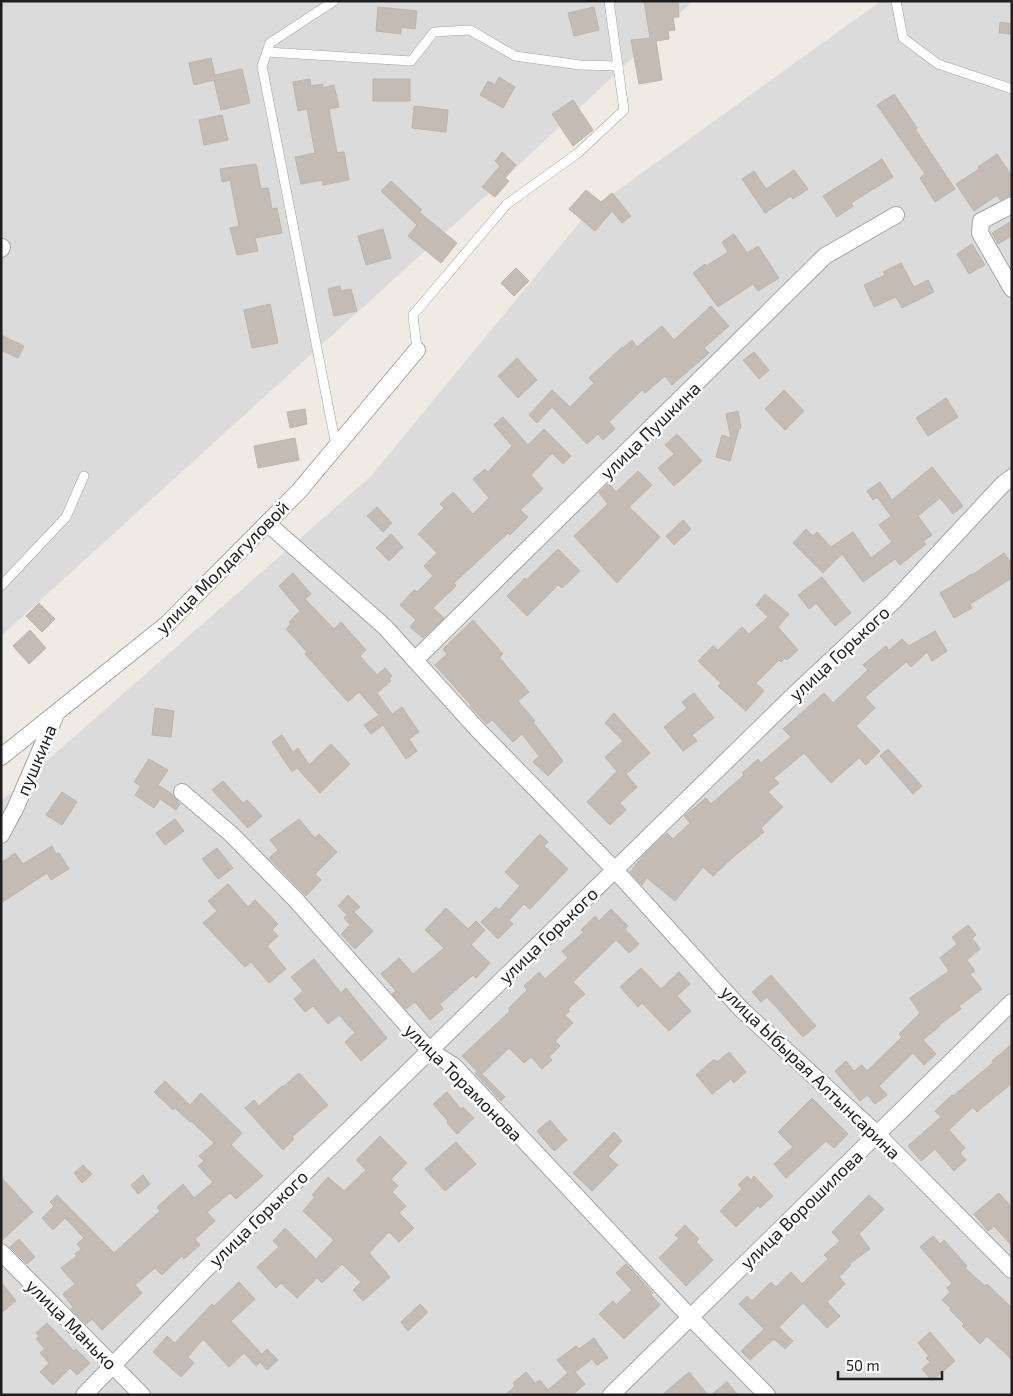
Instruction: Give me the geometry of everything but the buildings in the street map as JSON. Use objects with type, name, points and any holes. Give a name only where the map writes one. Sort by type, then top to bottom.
[{"type":"street","points":[[1012,205],[981,222],[980,233],[1012,289]]},
{"type":"street","name":"улица Пушкина","points":[[416,660],[825,256],[896,215]]},
{"type":"street","name":"улица Молдагуловой","points":[[1,757],[167,624],[299,491],[417,350]]},
{"type":"street","name":"улица Горького","points":[[84,1395],[205,1270],[797,692],[894,601],[1003,484],[1012,477]]},
{"type":"street","name":"улица Ыбырая Алтынсарина","points":[[267,523],[385,626],[478,730],[614,870],[742,1009],[877,1134],[1012,1270]]},
{"type":"street","name":"пушкина","points":[[1,835],[15,809],[57,712]]},
{"type":"street","name":"улица Торамонова","points":[[182,792],[231,834],[295,899],[430,1052],[454,1066],[690,1317],[767,1395]]},
{"type":"street","name":"улица Ворошилова","points":[[611,1395],[1012,1002]]},
{"type":"street","name":"улица Манько","points":[[1,1252],[142,1395]]},
{"type":"lane","points":[[334,1],[270,43],[262,66],[336,446]]},
{"type":"lane","points":[[417,350],[414,314],[507,204],[578,153],[624,110],[609,1]]},
{"type":"lane","points":[[896,1],[904,38],[938,64],[1012,89]]},
{"type":"lane","points":[[267,52],[411,61],[434,32],[470,30],[515,56],[580,65],[618,66]]},
{"type":"lane","points":[[1,586],[66,517],[84,476]]},
{"type":"shaded area","points":[[1,1],[693,1],[502,181],[1,636]]},
{"type":"shaded area","points":[[881,1],[1012,1],[1012,1395],[1,1395],[1,801],[371,476],[589,211]]}]
